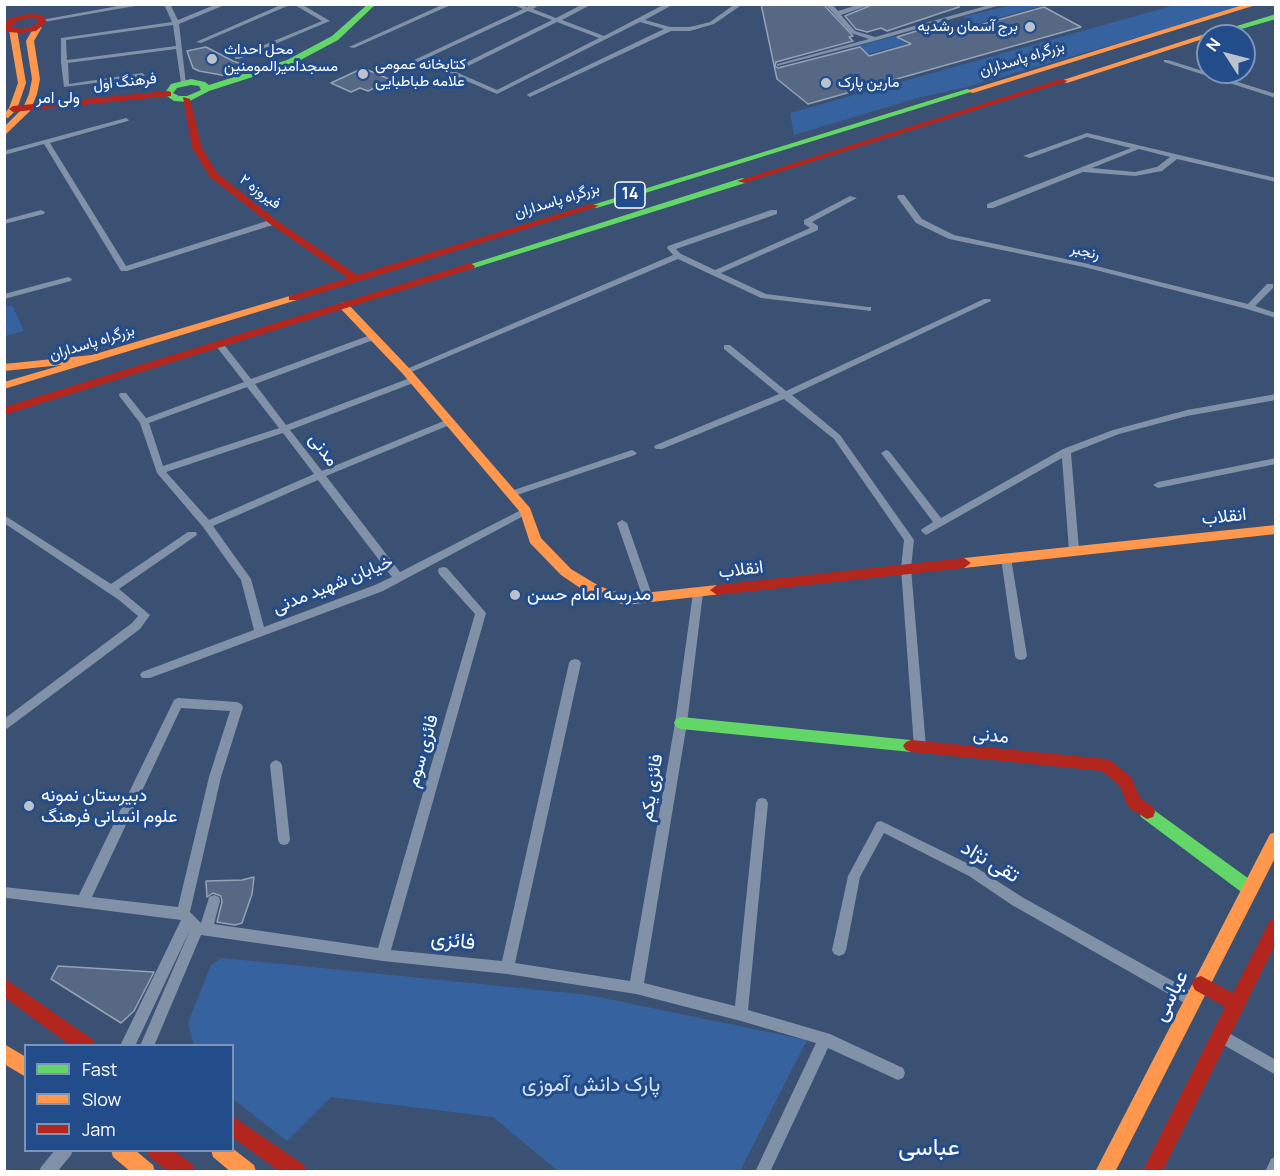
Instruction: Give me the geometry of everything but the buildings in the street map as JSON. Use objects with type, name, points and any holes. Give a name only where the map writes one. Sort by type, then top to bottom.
[{"type":"main road","points":[[206,89],[202,84],[184,83],[174,86],[168,94],[172,98],[186,99],[199,96],[206,89],[290,62],[335,38],[373,4]]},
{"type":"main road","name":"بزرگراه پاسداران","points":[[4,386],[1256,4]]},
{"type":"main road","name":"بزرگراه پاسداران","points":[[1246,24],[1275,15]]},
{"type":"main road","points":[[12,20],[27,30],[36,17]]},
{"type":"main road","points":[[4,133],[36,79],[30,42],[36,17]]},
{"type":"main road","points":[[12,20],[21,83],[15,112]]},
{"type":"main road","name":"بزرگراه پاسداران","points":[[7,410],[1196,40]]},
{"type":"main road","name":"فرهنگ اول","points":[[15,112],[168,94]]},
{"type":"main road","name":"فیروزه ٢","points":[[186,99],[197,148],[213,175],[273,222],[356,279]]},
{"type":"main road","name":"انقلاب","points":[[343,305],[409,375],[526,511],[535,540],[566,572],[594,590],[625,600],[1275,529]]},
{"type":"main road","points":[[4,368],[102,357]]},
{"type":"main road","name":"مدنی","points":[[681,723],[1106,765],[1126,783],[1134,802],[1250,889]]},
{"type":"main road","name":"عباسى","points":[[1104,1172],[1275,839]]},
{"type":"main road","points":[[1151,1172],[1275,925]]},
{"type":"main road","points":[[1201,984],[1236,1004]]},
{"type":"main road","points":[[4,986],[84,1044]]},
{"type":"main road","points":[[4,1053],[24,1067]]},
{"type":"main road","points":[[234,1126],[297,1172]]},
{"type":"main road","points":[[122,1152],[146,1172]]},
{"type":"main road","points":[[159,1152],[186,1172]]},
{"type":"main road","points":[[223,1152],[244,1169]]},
{"type":"street","points":[[36,17],[142,4]]},
{"type":"street","points":[[167,4],[176,23],[184,83]]},
{"type":"street","points":[[142,75],[66,86],[63,39],[176,23],[224,4]]},
{"type":"street","points":[[200,42],[289,4]]},
{"type":"street","points":[[237,58],[327,21],[296,4]]},
{"type":"street","points":[[352,48],[450,4]]},
{"type":"street","points":[[516,4],[604,38]]},
{"type":"street","points":[[398,69],[538,4]]},
{"type":"street","points":[[451,72],[589,4]]},
{"type":"street","points":[[421,58],[497,92],[671,4]]},
{"type":"street","points":[[640,20],[670,29],[690,29],[712,23],[740,4]]},
{"type":"street","points":[[828,4],[853,32],[875,39]]},
{"type":"street","points":[[836,14],[869,4]]},
{"type":"street","points":[[779,65],[999,5]]},
{"type":"street","points":[[530,96],[670,29]]},
{"type":"street","points":[[64,62],[180,46]]},
{"type":"street","points":[[1166,61],[1275,96]]},
{"type":"street","points":[[4,161],[8,153],[126,120]]},
{"type":"street","points":[[1027,156],[1087,135],[1275,180]]},
{"type":"street","points":[[47,143],[124,269],[273,222]]},
{"type":"street","points":[[990,206],[1139,147]]},
{"type":"street","points":[[1082,169],[1135,174],[1159,169],[1176,156]]},
{"type":"street","name":"رنجبر","points":[[901,197],[919,221],[952,237],[1084,264],[1250,307],[1275,316]]},
{"type":"street","points":[[715,273],[815,228],[807,222],[841,202],[853,198]]},
{"type":"street","points":[[4,222],[41,212]]},
{"type":"street","points":[[774,212],[671,249],[678,256],[764,296],[868,309]]},
{"type":"street","points":[[160,471],[285,429],[678,256]]},
{"type":"street","points":[[4,297],[68,279]]},
{"type":"street","points":[[1250,307],[1269,286]]},
{"type":"street","points":[[659,447],[785,395],[987,301]]},
{"type":"street","points":[[144,422],[373,337]]},
{"type":"street","name":"مدنی","points":[[219,344],[399,578]]},
{"type":"street","points":[[727,347],[837,437],[909,540],[906,568],[920,747]]},
{"type":"street","points":[[123,395],[144,422],[160,471],[207,525],[246,579],[261,632]]},
{"type":"street","points":[[926,531],[1066,451],[1116,432],[1188,413],[1275,397]]},
{"type":"street","points":[[207,525],[449,422]]},
{"type":"street","points":[[1066,451],[1074,550]]},
{"type":"street","points":[[511,494],[632,453]]},
{"type":"street","points":[[886,453],[939,523]]},
{"type":"street","points":[[1158,485],[1275,461]]},
{"type":"street","name":"خیابان شهید مدنی","points":[[146,675],[379,588],[526,511]]},
{"type":"street","points":[[4,518],[111,589],[145,615],[136,626],[4,726]]},
{"type":"street","points":[[622,523],[648,598]]},
{"type":"street","points":[[111,589],[192,535]]},
{"type":"street","points":[[1006,558],[1021,656]]},
{"type":"street","name":"فائزی سوم","points":[[383,955],[481,613],[442,571]]},
{"type":"street","name":"فائزی یکم","points":[[636,988],[681,723],[698,593]]},
{"type":"street","points":[[507,968],[575,663]]},
{"type":"street","points":[[83,901],[178,703],[237,707],[215,777],[193,923],[148,1044]]},
{"type":"street","points":[[276,765],[284,840]]},
{"type":"street","points":[[741,1014],[762,803]]},
{"type":"street","name":"تقی نژاد","points":[[839,950],[854,876],[880,826],[973,872],[1017,901],[1193,1000]]},
{"type":"street","name":"فائزی","points":[[7,892],[83,901],[193,923],[383,955],[507,968],[636,988],[825,1038],[898,1072]]},
{"type":"street","points":[[128,1044],[193,923],[214,901]]},
{"type":"street","points":[[1220,1035],[1275,1068]]},
{"type":"street","points":[[762,1172],[825,1038]]},
{"type":"street","points":[[46,1172],[64,1152]]},
{"type":"street","points":[[1272,1172],[1275,1164]]},
{"type":"green space","points":[[1011,5],[1042,6],[976,24],[963,17]]},
{"type":"green space","points":[[1175,5],[1249,5],[794,135],[790,113]]},
{"type":"green space","points":[[895,36],[907,44],[848,59],[836,52]]},
{"type":"green space","points":[[12,305],[24,331],[5,336],[5,307]]},
{"type":"green space","name":"پارک دانش آموزی","points":[[222,958],[589,995],[807,1040],[740,1171],[559,1172],[493,1117],[331,1097],[287,1141],[234,1100],[234,1044],[194,1044],[188,1023],[211,965]]},
{"type":"traffic: fast","points":[[206,89],[290,62],[314,51],[335,38],[373,4]]},
{"type":"traffic: fast","points":[[1249,24],[1276,16]]},
{"type":"traffic: fast","points":[[191,82],[202,84],[205,86],[205,91],[188,99],[177,99],[168,94],[174,86],[191,82]]},
{"type":"traffic: fast","points":[[594,206],[970,91]]},
{"type":"traffic: fast","points":[[470,266],[742,181]]},
{"type":"traffic: fast","points":[[681,723],[911,746]]},
{"type":"traffic: fast","points":[[1147,812],[1250,889]]},
{"type":"traffic: slow","points":[[970,91],[1256,4]]},
{"type":"traffic: slow","points":[[4,133],[27,109],[33,94],[36,79],[30,41],[38,27]]},
{"type":"traffic: slow","points":[[8,115],[13,109],[22,83],[13,30]]},
{"type":"traffic: slow","points":[[1064,81],[1196,40]]},
{"type":"traffic: slow","points":[[4,386],[293,298]]},
{"type":"traffic: slow","points":[[343,305],[406,371],[526,511],[535,540],[566,572],[594,590],[625,600],[717,590]]},
{"type":"traffic: slow","points":[[4,368],[89,358]]},
{"type":"traffic: slow","points":[[964,563],[1276,529]]},
{"type":"traffic: slow","points":[[1104,1172],[1276,839]]},
{"type":"traffic: slow","points":[[4,1053],[24,1067]]},
{"type":"traffic: slow","points":[[122,1152],[146,1172]]},
{"type":"traffic: slow","points":[[222,1152],[247,1172]]},
{"type":"traffic: jam","points":[[29,16],[39,17],[43,22],[33,29],[21,31],[11,30],[6,26],[13,20],[29,16]]},
{"type":"traffic: jam","points":[[742,181],[1064,81]]},
{"type":"traffic: jam","points":[[13,109],[168,94]]},
{"type":"traffic: jam","points":[[186,99],[197,148],[213,175],[273,222],[356,279]]},
{"type":"traffic: jam","points":[[293,298],[594,206]]},
{"type":"traffic: jam","points":[[4,411],[470,266]]},
{"type":"traffic: jam","points":[[717,590],[964,563]]},
{"type":"traffic: jam","points":[[911,746],[1106,765],[1126,782],[1134,802],[1147,812]]},
{"type":"traffic: jam","points":[[1151,1172],[1276,925]]},
{"type":"traffic: jam","points":[[1201,984],[1236,1004]]},
{"type":"traffic: jam","points":[[4,986],[84,1044]]},
{"type":"traffic: jam","points":[[234,1126],[297,1172]]},
{"type":"traffic: jam","points":[[159,1152],[186,1172]]},
{"type":"place","name":"برج آسمان رشدیه","points":[[1030,27]]},
{"type":"place","name":"محل احداث مسجدامیرالمومنین","points":[[212,59]]},
{"type":"place","name":"کتابخانه عمومی علامه طباطبایی","points":[[363,74]]},
{"type":"place","name":"مارین پارک","points":[[826,83]]},
{"type":"place","name":"مدرسه امام حسن","points":[[515,595]]},
{"type":"place","name":"دبیرستان نمونه علوم انسانی فرهنگ","points":[[29,806]]},
{"type":"district","name":"ولی امر","points":[[58,99]]},
{"type":"district","name":"عباسی","points":[[929,1148]]}]
